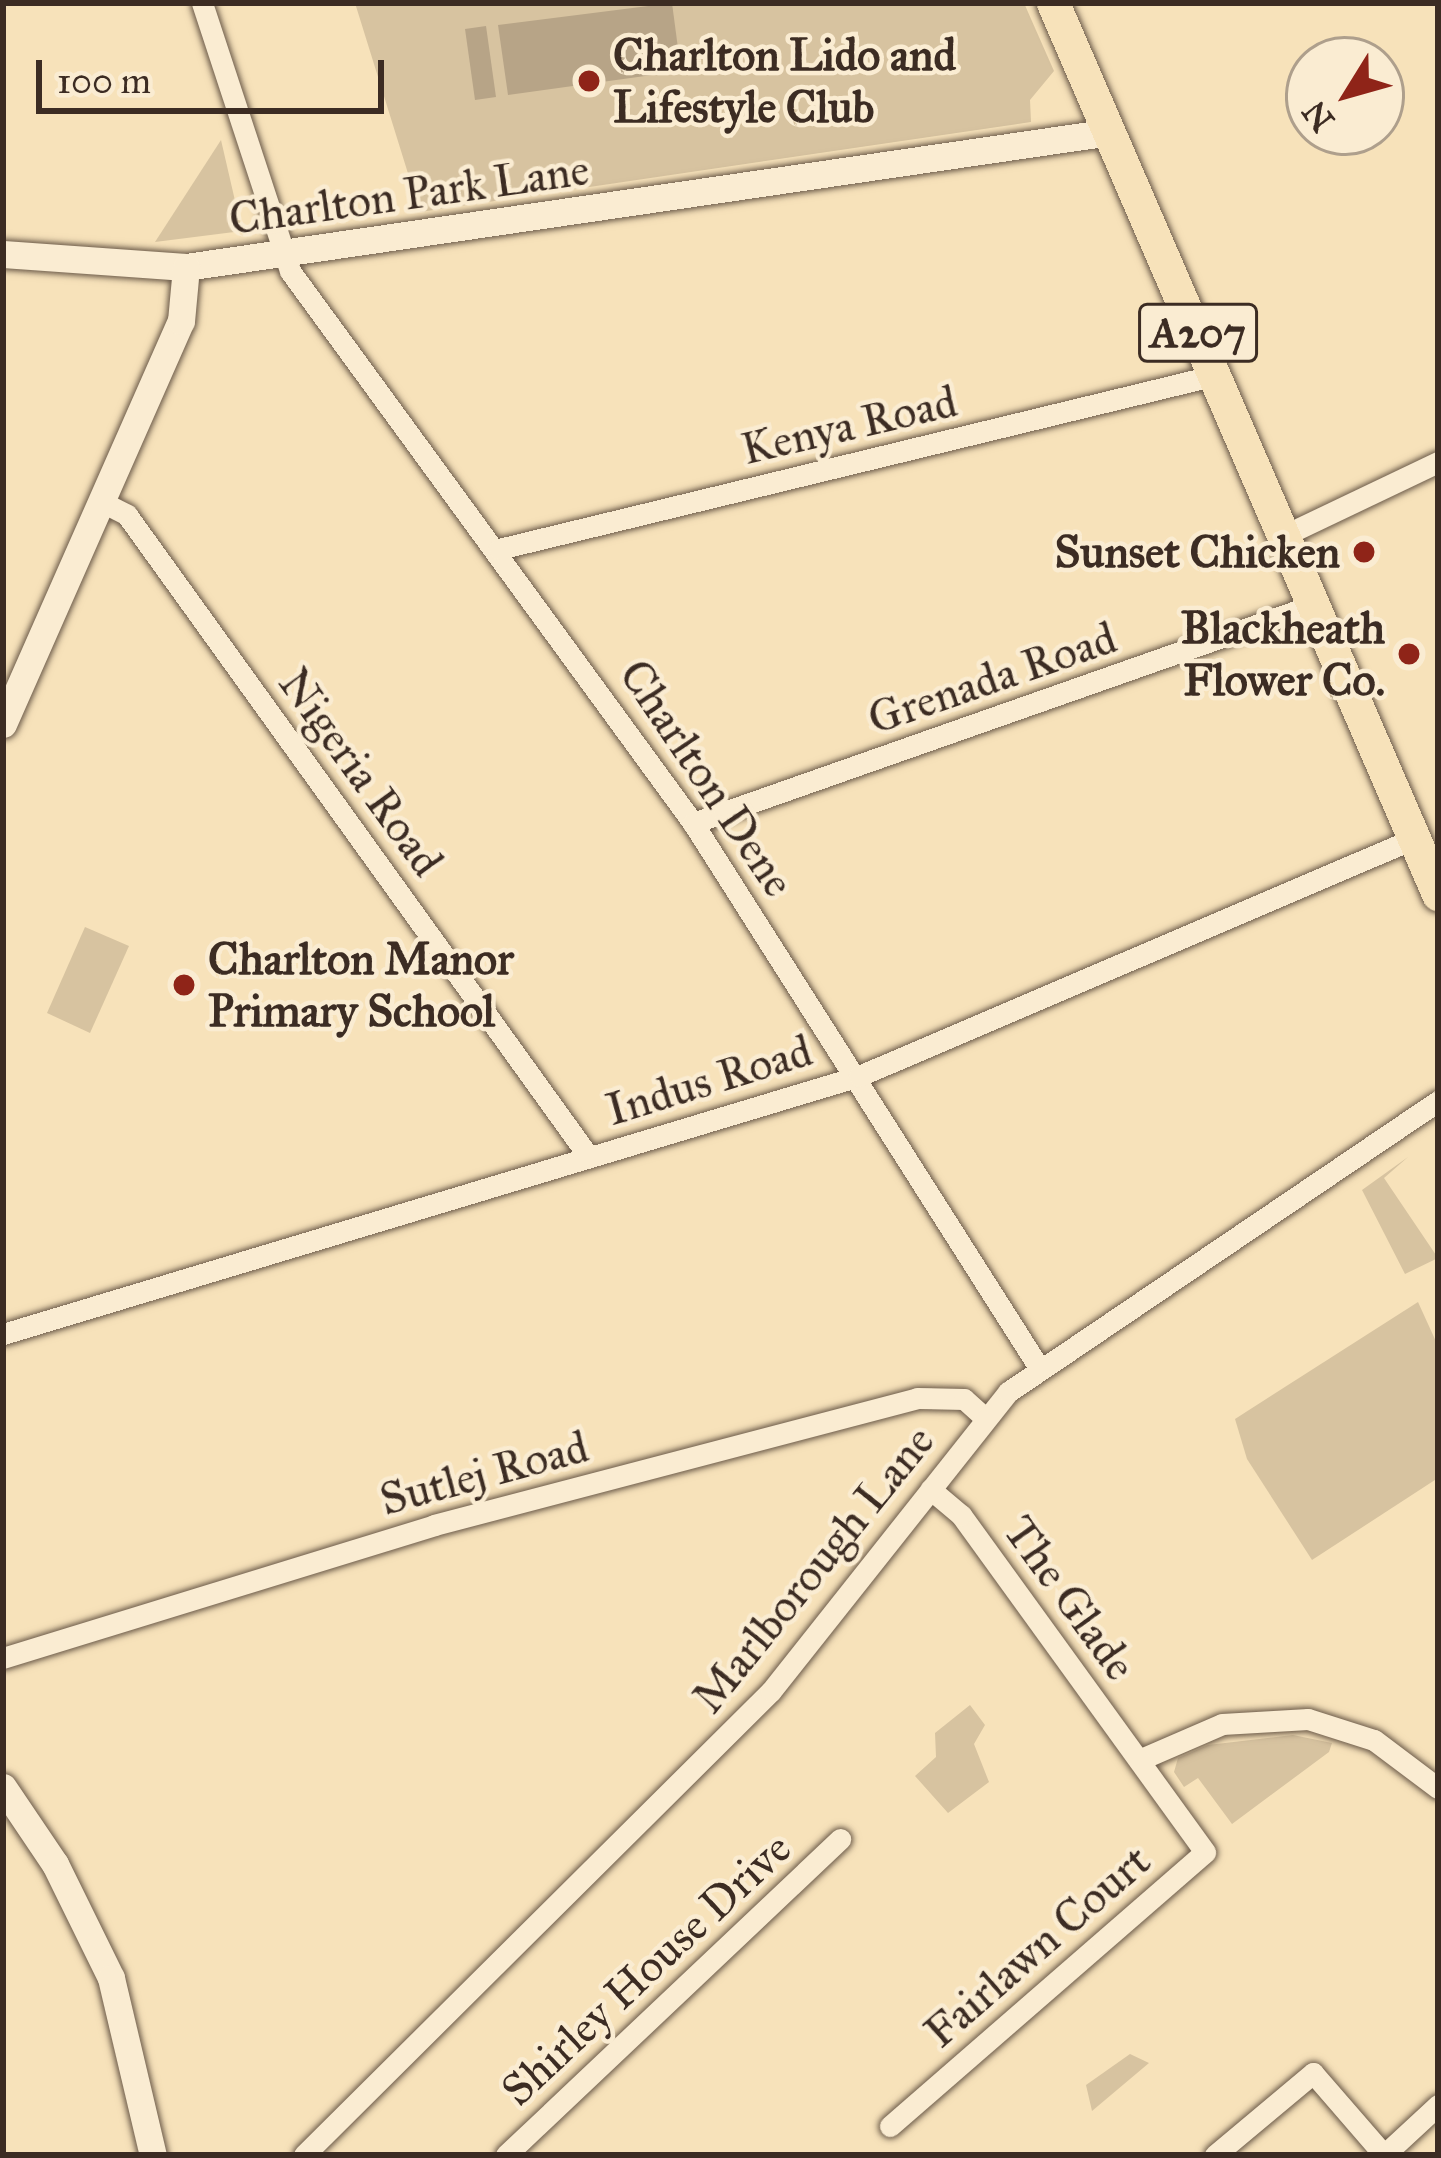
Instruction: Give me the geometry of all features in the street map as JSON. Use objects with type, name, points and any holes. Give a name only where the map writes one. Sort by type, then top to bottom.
[{"type":"main road","name":"A207","points":[[1053,3],[1438,894]]},
{"type":"street","name":"Charlton Dene","points":[[202,3],[281,255],[500,549],[693,824],[860,1076],[1038,1366]]},
{"type":"street","name":"Charlton Park Lane","points":[[3,254],[186,267],[1110,132]]},
{"type":"street","points":[[3,724],[181,321],[186,267]]},
{"type":"street","name":"Kenya Road","points":[[500,549],[1216,375]]},
{"type":"street","points":[[1286,535],[1438,462]]},
{"type":"street","name":"Nigeria Road","points":[[101,502],[127,515],[590,1157]]},
{"type":"street","name":"Grenada Road","points":[[693,824],[1316,604]]},
{"type":"street","name":"Indus Road","points":[[3,1334],[860,1076],[1415,838]]},
{"type":"street","name":"Marlborough Lane","points":[[304,2155],[730,1736],[986,1418],[1038,1366],[1438,1101]]},
{"type":"street","name":"Sutlej Road","points":[[3,1658],[434,1525],[917,1398],[964,1400],[986,1418]]},
{"type":"street","name":"The Glade","points":[[930,1489],[961,1515],[1139,1760]]},
{"type":"street","points":[[1139,1760],[1222,1724],[1308,1719],[1374,1740],[1438,1788]]},
{"type":"street","name":"Fairlawn Court","points":[[890,2126],[1205,1852],[1139,1760]]},
{"type":"street","points":[[3,1787],[55,1864],[111,1978],[153,2155]]},
{"type":"street","name":"Shirley House Drive","points":[[506,2155],[840,1839]]},
{"type":"street","points":[[1215,2155],[1313,2073],[1384,2155],[1438,2105]]},
{"type":"shaded area","points":[[355,3],[1024,3],[1054,71],[1030,100],[1031,122],[420,212]]},
{"type":"shaded area","points":[[672,3],[681,71],[508,95],[498,25]]},
{"type":"shaded area","points":[[486,26],[496,97],[475,100],[465,29]]},
{"type":"shaded area","points":[[221,140],[242,231],[155,242]]},
{"type":"shaded area","points":[[85,927],[129,946],[90,1033],[47,1013]]},
{"type":"shaded area","points":[[1408,1157],[1384,1178],[1438,1258],[1405,1274],[1362,1190]]},
{"type":"shaded area","points":[[1418,1302],[1438,1346],[1438,1478],[1312,1560],[1247,1459],[1235,1419]]},
{"type":"shaded area","points":[[970,1705],[985,1725],[974,1744],[989,1782],[948,1813],[915,1776],[936,1757],[935,1733]]},
{"type":"shaded area","points":[[1293,1735],[1332,1743],[1329,1752],[1232,1824],[1198,1778],[1184,1787],[1174,1772],[1178,1758],[1208,1745]]},
{"type":"shaded area","points":[[1130,2054],[1149,2063],[1092,2111],[1086,2085]]},
{"type":"place","name":"Charlton Lido and Lifestyle Club","points":[[589,81]]},
{"type":"place","name":"Sunset Chicken","points":[[1364,552]]},
{"type":"place","name":"Blackheath Flower Co.","points":[[1409,654]]},
{"type":"place","name":"Charlton Manor Primary School","points":[[184,985]]}]
